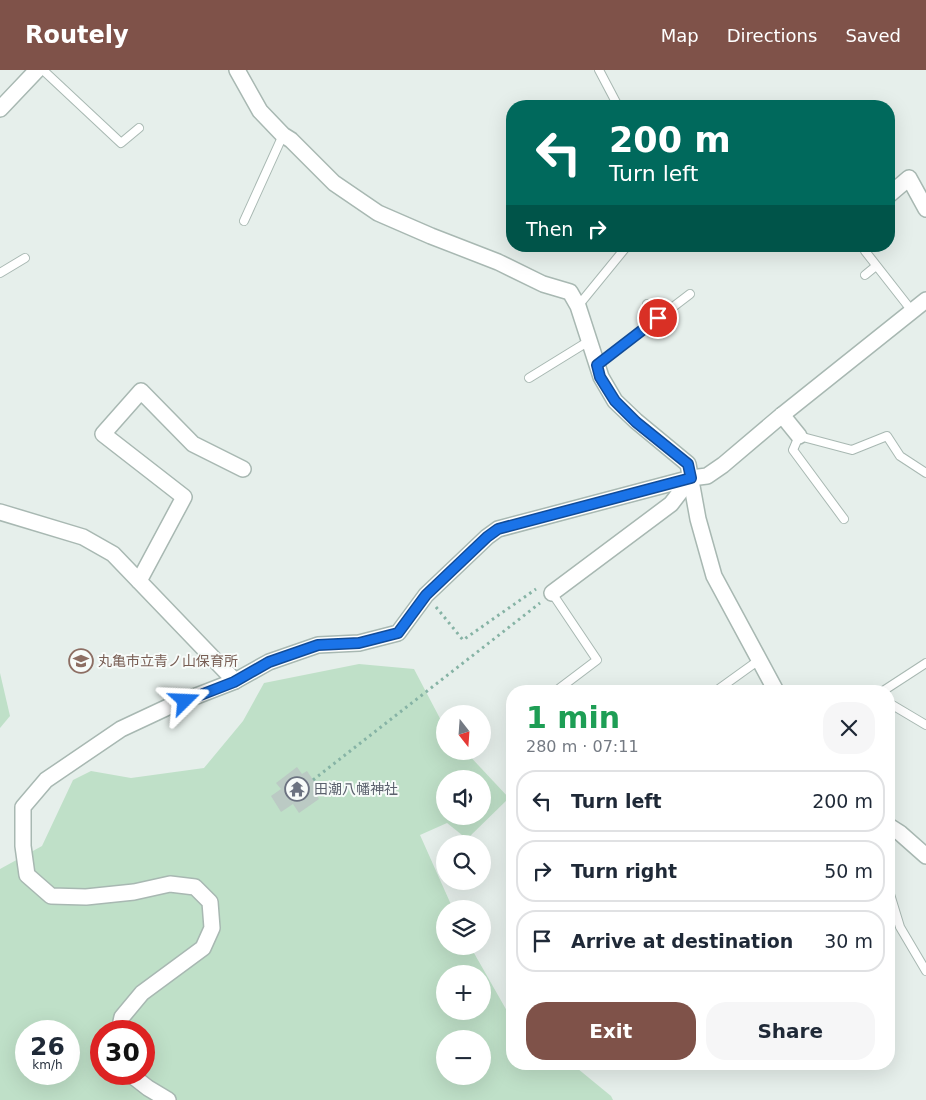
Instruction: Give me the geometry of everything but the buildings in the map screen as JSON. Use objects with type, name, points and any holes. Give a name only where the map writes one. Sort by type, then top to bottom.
[{"type":"street","points":[[0,109],[37,70]]},
{"type":"street","points":[[236,70],[260,111],[283,135],[291,140],[334,183],[378,213],[498,262],[543,284],[570,292],[578,306],[600,377],[615,401],[636,422],[688,464],[698,520],[714,576],[773,685]]},
{"type":"street","points":[[895,190],[909,178],[926,209]]},
{"type":"street","points":[[121,1020],[142,993],[203,948],[212,928],[210,902],[195,887],[170,884],[134,892],[86,897],[50,896],[27,875],[24,846],[23,806],[46,780],[120,729],[168,707],[234,682],[269,662],[318,645],[359,643],[398,633],[426,595],[487,537],[498,529],[691,478],[707,476],[926,300]]},
{"type":"street","points":[[139,581],[184,497],[103,434],[141,391],[193,444],[243,470]]},
{"type":"street","points":[[782,415],[798,436]]},
{"type":"street","points":[[552,594],[671,504],[691,478]]},
{"type":"street","points":[[0,512],[83,537],[113,554],[234,682]]},
{"type":"street","points":[[895,830],[926,856]]},
{"type":"street","points":[[144,1085],[168,1100]]},
{"type":"lane","points":[[43,70],[121,144],[139,128]]},
{"type":"lane","points":[[599,70],[615,100]]},
{"type":"lane","points":[[244,221],[283,135]]},
{"type":"lane","points":[[578,306],[622,252]]},
{"type":"lane","points":[[865,252],[912,311]]},
{"type":"lane","points":[[0,274],[25,258]]},
{"type":"lane","points":[[865,276],[876,266]]},
{"type":"lane","points":[[597,365],[690,294]]},
{"type":"lane","points":[[647,304],[658,318]]},
{"type":"lane","points":[[529,378],[589,341]]},
{"type":"lane","points":[[844,519],[793,450],[798,436],[852,450],[887,436],[900,456],[926,474]]},
{"type":"lane","points":[[552,594],[597,660],[564,685]]},
{"type":"lane","points":[[724,685],[759,660]]},
{"type":"lane","points":[[893,685],[926,664]]},
{"type":"lane","points":[[895,707],[926,725]]},
{"type":"lane","points":[[895,911],[900,927],[926,971]]},
{"type":"path","points":[[313,780],[552,594],[544,584],[463,640],[426,595]]},
{"type":"green space","points":[[359,664],[414,669],[436,711],[436,760],[473,760],[483,770],[436,770],[436,825],[442,825],[420,835],[436,871],[436,890],[445,890],[449,900],[436,900],[436,955],[475,955],[481,965],[436,965],[436,1020],[491,1020],[491,983],[506,1009],[506,1070],[579,1070],[611,1096],[613,1100],[0,1100],[0,869],[42,846],[73,780],[91,771],[131,778],[204,768],[243,721],[264,683]]},
{"type":"green space","points":[[0,673],[10,716],[0,728]]},
{"type":"green space","points":[[491,779],[506,795],[506,801],[491,816]]},
{"type":"green space","points":[[450,825],[481,825],[471,835],[462,835]]},
{"type":"place","name":"丸亀市立青ノ山保育所","points":[[81,661]]},
{"type":"place","name":"田潮八幡神社","points":[[297,789]]},
{"type":"route","points":[[185,701],[234,682],[269,662],[318,645],[359,643],[398,633],[426,595],[487,537],[498,529],[691,478],[688,464],[636,422],[615,401],[600,377],[597,365],[658,318]]}]
